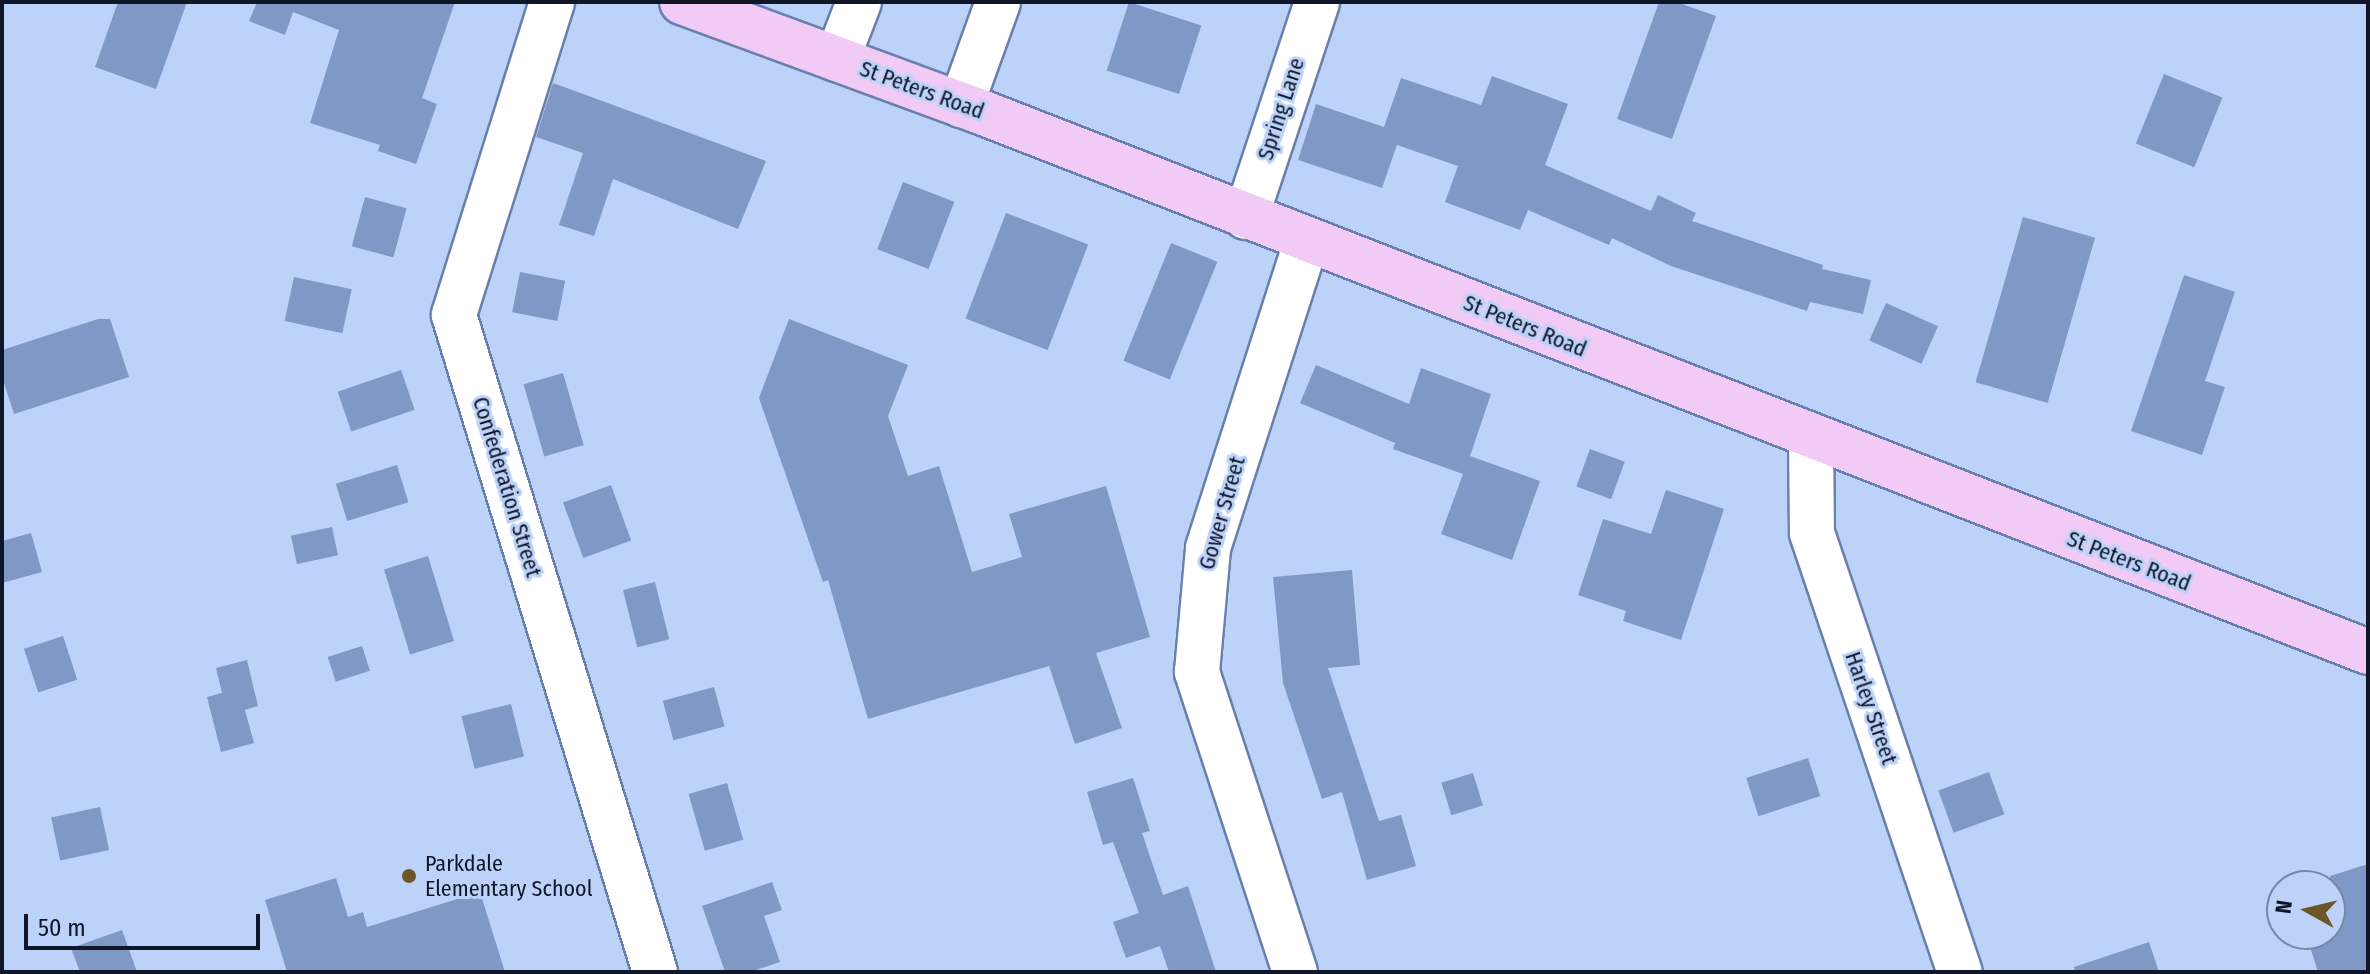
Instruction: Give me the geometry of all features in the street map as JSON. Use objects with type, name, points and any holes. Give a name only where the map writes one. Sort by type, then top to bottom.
[{"type":"main road","name":"St Peters Road","points":[[682,2],[961,105],[1811,439],[2368,652]]},
{"type":"street","name":"Confederation Street","points":[[552,2],[454,315],[655,972]]},
{"type":"street","points":[[837,59],[859,2]]},
{"type":"street","points":[[961,105],[998,2]]},
{"type":"street","name":"Spring Lane","points":[[1246,217],[1317,2]]},
{"type":"street","name":"Gower Street","points":[[1295,972],[1197,672],[1208,548],[1307,240]]},
{"type":"street","name":"Harley Street","points":[[1811,439],[1812,533],[1960,972]]},
{"type":"building","points":[[118,2],[187,2],[156,89],[95,67]]},
{"type":"building","points":[[257,2],[455,2],[422,98],[437,104],[416,164],[378,151],[380,145],[310,123],[339,30],[293,12],[285,35],[249,21]]},
{"type":"building","points":[[1129,2],[1201,25],[1179,94],[1107,70]]},
{"type":"building","points":[[1659,2],[1676,2],[1716,16],[1672,139],[1617,119]]},
{"type":"building","points":[[2164,74],[2222,98],[2194,167],[2136,144]]},
{"type":"building","points":[[1492,76],[1568,104],[1545,165],[1651,211],[1658,195],[1696,213],[1692,221],[1823,265],[1822,269],[1871,280],[1863,314],[1810,302],[1807,311],[1671,266],[1612,238],[1609,245],[1528,210],[1520,230],[1445,202],[1458,166],[1397,145],[1382,188],[1298,160],[1316,104],[1384,127],[1401,78],[1481,105]]},
{"type":"building","points":[[553,83],[766,161],[738,229],[613,179],[594,236],[559,225],[583,153],[536,137]]},
{"type":"building","points":[[903,182],[954,202],[929,269],[877,249]]},
{"type":"building","points":[[365,197],[407,208],[393,257],[352,246]]},
{"type":"building","points":[[1006,213],[1088,245],[1048,350],[966,318]]},
{"type":"building","points":[[2023,217],[2095,238],[2048,403],[1976,382]]},
{"type":"building","points":[[1171,243],[1217,262],[1170,379],[1123,361]]},
{"type":"building","points":[[520,272],[565,281],[557,321],[512,312]]},
{"type":"building","points":[[2184,275],[2235,292],[2205,381],[2225,387],[2202,455],[2131,431]]},
{"type":"building","points":[[294,277],[352,289],[342,333],[285,321]]},
{"type":"building","points":[[1886,303],[1938,326],[1921,364],[1869,340]]},
{"type":"building","points":[[98,319],[110,319],[129,377],[14,414],[2,377],[2,350]]},
{"type":"building","points":[[789,319],[908,365],[888,416],[908,476],[939,466],[972,572],[1022,557],[1009,514],[1106,486],[1150,637],[1096,653],[1122,728],[1075,744],[1049,666],[868,719],[828,580],[823,582],[759,398]]},
{"type":"building","points":[[1316,365],[1409,404],[1421,368],[1491,394],[1470,456],[1540,481],[1512,560],[1441,534],[1463,474],[1393,449],[1395,443],[1300,403]]},
{"type":"building","points":[[401,370],[415,410],[351,432],[338,392]]},
{"type":"building","points":[[563,373],[584,445],[544,456],[524,384]]},
{"type":"building","points":[[1590,449],[1625,462],[1611,499],[1576,487]]},
{"type":"building","points":[[397,465],[408,502],[347,521],[336,484]]},
{"type":"building","points":[[611,485],[631,540],[583,558],[563,502]]},
{"type":"building","points":[[1666,490],[1724,509],[1681,640],[1623,621],[1626,611],[1578,595],[1603,519],[1651,534]]},
{"type":"building","points":[[332,527],[338,555],[297,564],[291,536]]},
{"type":"building","points":[[31,533],[42,572],[2,583],[2,541]]},
{"type":"building","points":[[428,556],[454,641],[410,655],[384,569]]},
{"type":"building","points":[[1352,570],[1360,665],[1328,668],[1379,821],[1401,815],[1416,866],[1367,880],[1342,792],[1322,799],[1283,683],[1273,577]]},
{"type":"building","points":[[655,582],[669,639],[637,647],[623,590]]},
{"type":"building","points":[[63,636],[77,680],[38,692],[24,649]]},
{"type":"building","points":[[362,646],[370,671],[336,682],[328,657]]},
{"type":"building","points":[[247,660],[258,706],[245,710],[254,743],[221,752],[207,697],[222,693],[216,668]]},
{"type":"building","points":[[714,687],[725,727],[673,740],[663,701]]},
{"type":"building","points":[[511,704],[524,756],[475,769],[462,716]]},
{"type":"building","points":[[1808,758],[1820,796],[1759,816],[1746,778]]},
{"type":"building","points":[[1989,772],[2004,814],[1954,833],[1938,790]]},
{"type":"building","points":[[1473,773],[1483,806],[1451,815],[1441,783]]},
{"type":"building","points":[[1133,778],[1150,831],[1142,833],[1163,895],[1188,886],[1216,972],[1169,972],[1160,946],[1126,958],[1113,922],[1139,913],[1113,842],[1103,845],[1087,792]]},
{"type":"building","points":[[727,783],[743,840],[705,851],[689,794]]},
{"type":"building","points":[[100,807],[109,850],[60,860],[51,817]]},
{"type":"building","points":[[2368,864],[2368,972],[2318,972],[2311,950],[2346,950],[2346,871]]},
{"type":"building","points":[[336,878],[348,917],[363,912],[367,927],[480,892],[505,972],[287,972],[265,900]]},
{"type":"building","points":[[772,882],[782,910],[764,916],[780,962],[750,972],[725,972],[702,906]]},
{"type":"building","points":[[122,930],[137,972],[80,972],[71,948]]},
{"type":"building","points":[[2149,942],[2159,972],[2075,972],[2074,967]]},
{"type":"place","name":"Parkdale Elementary School","points":[[409,876]]}]
